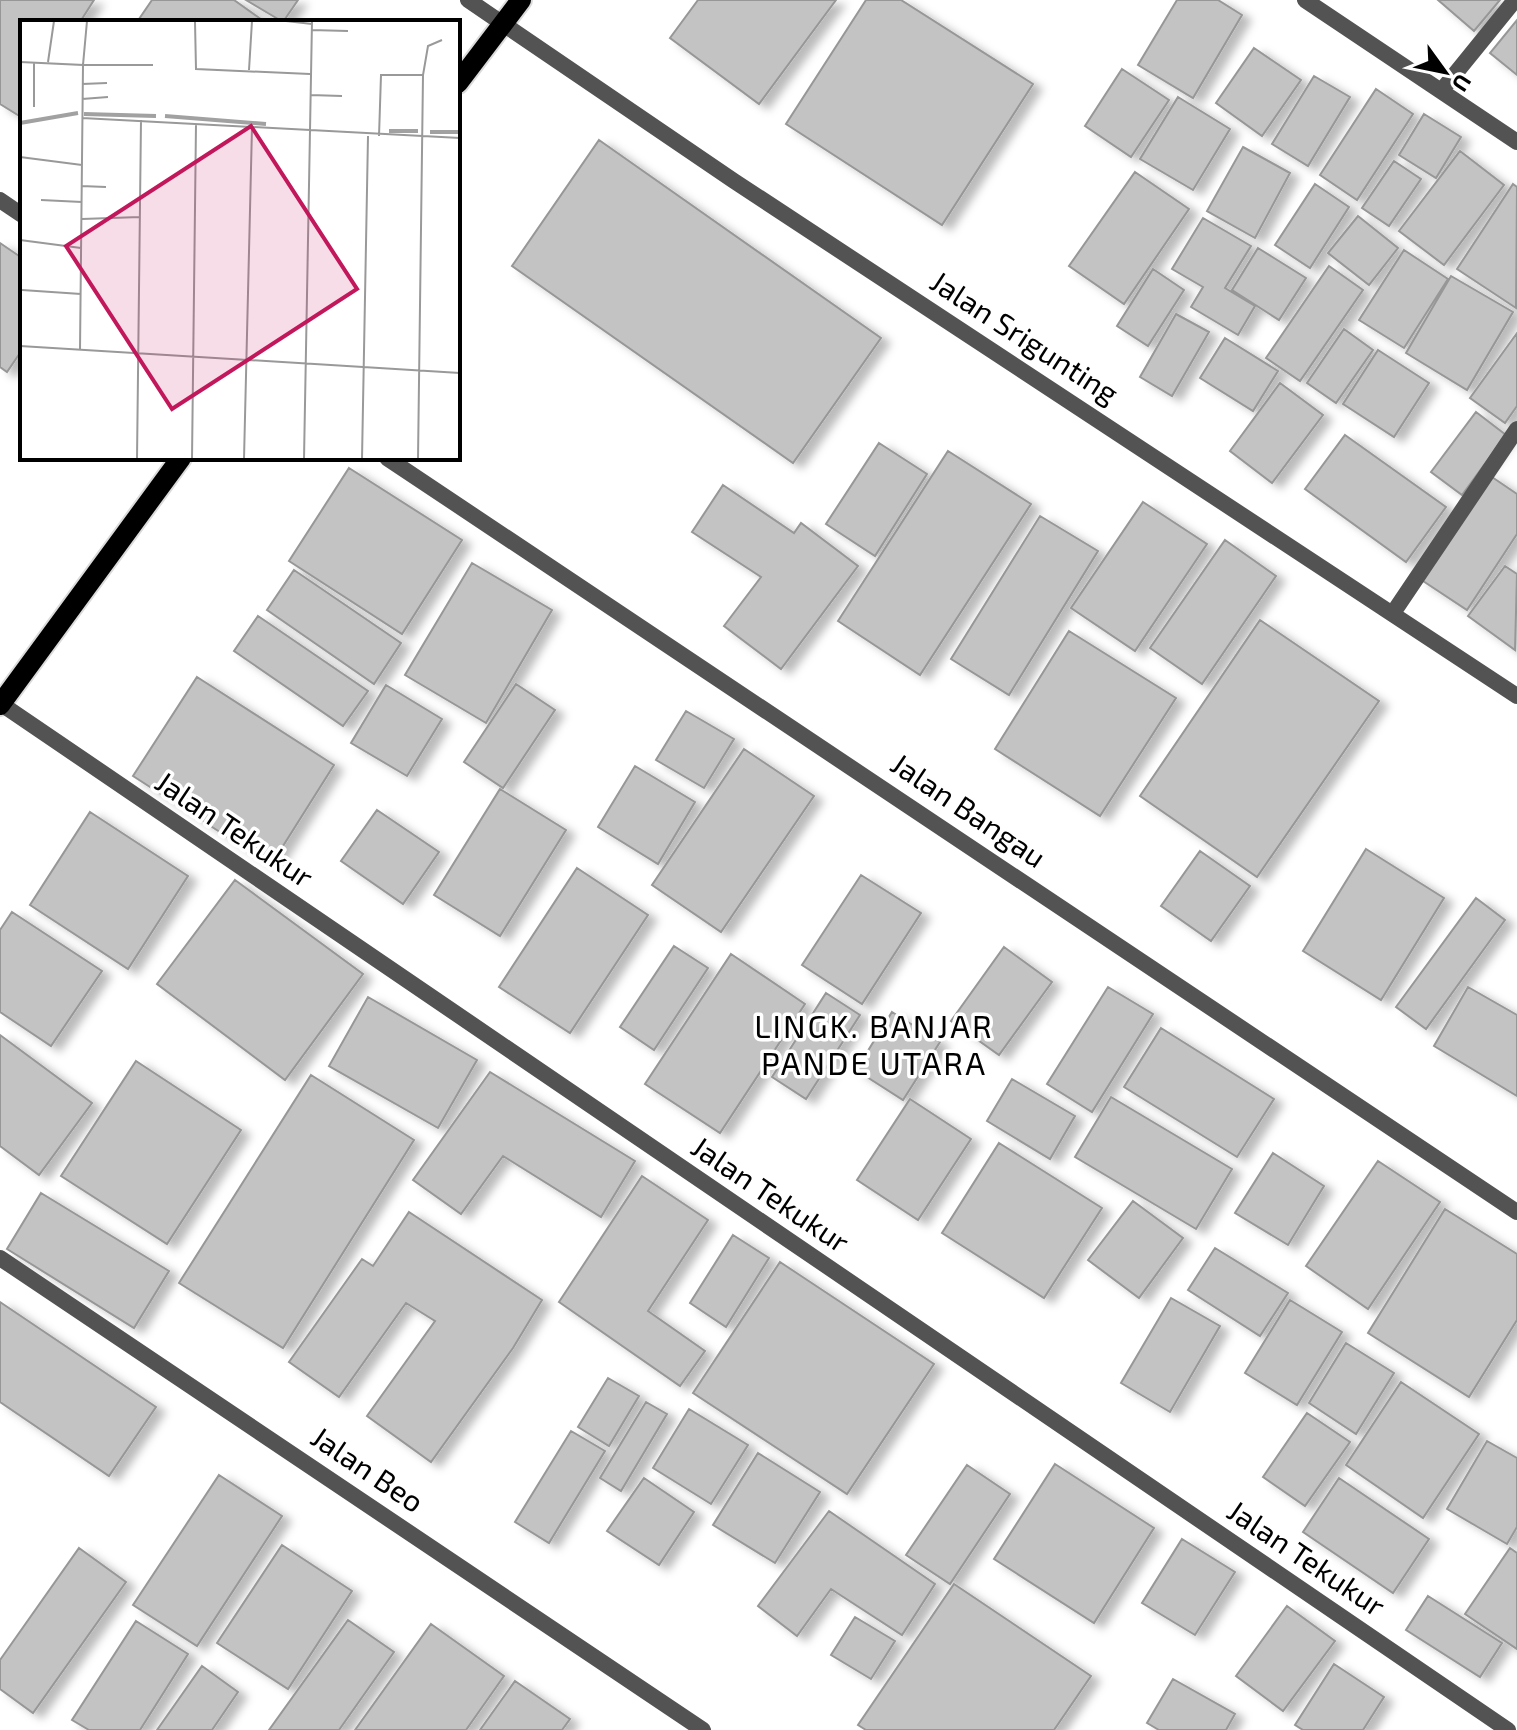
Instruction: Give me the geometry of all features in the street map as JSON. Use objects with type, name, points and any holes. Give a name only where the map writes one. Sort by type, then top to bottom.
[{"type":"main road","points":[[460,80],[521,0]]},
{"type":"main road","points":[[0,704],[180,460]]},
{"type":"street","name":"Jalan Srigunting","points":[[468,0],[734,181],[1517,696]]},
{"type":"street","points":[[1305,0],[1517,142]]},
{"type":"street","points":[[1442,90],[1515,0]]},
{"type":"street","points":[[0,200],[20,214]]},
{"type":"street","points":[[1393,613],[1517,429]]},
{"type":"street","name":"Jalan Bangau","points":[[390,460],[1517,1212]]},
{"type":"street","name":"Jalan Tekukur","points":[[0,704],[1508,1730]]},
{"type":"street","name":"Jalan Beo","points":[[0,1258],[703,1730]]},
{"type":"street","points":[[1508,1730],[1517,1719]]},
{"type":"building","points":[[0,0],[94,0],[81,20],[20,20],[20,116],[0,104]]},
{"type":"building","points":[[152,0],[234,0],[262,20],[138,20]]},
{"type":"building","points":[[246,0],[298,0],[284,20]]},
{"type":"building","points":[[698,0],[836,0],[759,104],[670,38]]},
{"type":"building","points":[[866,0],[901,0],[1033,84],[942,225],[786,124]]},
{"type":"building","points":[[1177,0],[1218,0],[1242,15],[1193,98],[1138,65]]},
{"type":"building","points":[[1438,0],[1500,0],[1474,31]]},
{"type":"building","points":[[1517,20],[1517,75],[1490,53]]},
{"type":"building","points":[[1254,48],[1301,80],[1262,136],[1216,103]]},
{"type":"building","points":[[1122,69],[1169,100],[1131,157],[1085,126]]},
{"type":"building","points":[[1314,76],[1350,97],[1308,166],[1272,144]]},
{"type":"building","points":[[1376,89],[1413,114],[1357,200],[1320,175]]},
{"type":"building","points":[[1178,97],[1230,129],[1193,190],[1140,159]]},
{"type":"building","points":[[1424,114],[1461,137],[1436,178],[1399,155]]},
{"type":"building","points":[[599,140],[881,338],[793,463],[512,266]]},
{"type":"building","points":[[1243,147],[1290,173],[1255,238],[1207,211]]},
{"type":"building","points":[[1460,151],[1504,185],[1444,265],[1399,231]]},
{"type":"building","points":[[1394,161],[1421,179],[1389,226],[1362,208]]},
{"type":"building","points":[[1135,172],[1189,209],[1124,304],[1069,266]]},
{"type":"building","points":[[1315,184],[1349,207],[1310,268],[1275,245]]},
{"type":"building","points":[[1513,184],[1517,187],[1516,308],[1457,269]]},
{"type":"building","points":[[1358,216],[1398,248],[1369,285],[1328,253]]},
{"type":"building","points":[[1203,218],[1251,246],[1225,288],[1255,306],[1238,335],[1191,307],[1203,287],[1172,269]]},
{"type":"building","points":[[0,243],[20,257],[20,353],[7,372],[0,367]]},
{"type":"building","points":[[1258,248],[1306,278],[1279,320],[1232,290]]},
{"type":"building","points":[[1404,250],[1448,279],[1404,348],[1359,320]]},
{"type":"building","points":[[1329,266],[1363,290],[1300,381],[1266,358]]},
{"type":"building","points":[[1153,269],[1184,290],[1148,346],[1117,326]]},
{"type":"building","points":[[1451,276],[1513,312],[1467,390],[1406,353]]},
{"type":"building","points":[[1176,314],[1209,332],[1172,396],[1140,377]]},
{"type":"building","points":[[1344,329],[1373,350],[1336,403],[1307,383]]},
{"type":"building","points":[[1517,333],[1517,406],[1505,423],[1470,398]]},
{"type":"building","points":[[1225,338],[1278,371],[1253,411],[1200,378]]},
{"type":"building","points":[[1378,350],[1429,383],[1394,437],[1343,404]]},
{"type":"building","points":[[1280,383],[1323,415],[1272,483],[1230,451]]},
{"type":"building","points":[[1476,412],[1506,435],[1462,495],[1431,472]]},
{"type":"building","points":[[1345,435],[1446,507],[1406,562],[1305,489]]},
{"type":"building","points":[[879,443],[927,474],[875,556],[826,524]]},
{"type":"building","points":[[948,451],[1031,504],[920,675],[838,621]]},
{"type":"building","points":[[349,468],[462,540],[402,634],[289,561]]},
{"type":"building","points":[[1489,475],[1517,494],[1517,534],[1467,610],[1420,579]]},
{"type":"building","points":[[723,485],[794,533],[801,523],[858,566],[781,669],[724,626],[761,577],[692,532]]},
{"type":"building","points":[[1143,502],[1207,544],[1135,651],[1071,608]]},
{"type":"building","points":[[1040,516],[1098,551],[1009,695],[951,659]]},
{"type":"building","points":[[1225,540],[1276,576],[1202,684],[1150,648]]},
{"type":"building","points":[[472,563],[552,610],[486,723],[405,675]]},
{"type":"building","points":[[1505,566],[1517,574],[1515,650],[1468,616]]},
{"type":"building","points":[[294,570],[401,643],[374,684],[267,610]]},
{"type":"building","points":[[258,616],[368,691],[343,726],[234,651]]},
{"type":"building","points":[[1260,620],[1379,701],[1257,877],[1140,796]]},
{"type":"building","points":[[1069,631],[1176,698],[1100,816],[995,749]]},
{"type":"building","points":[[197,677],[334,765],[271,865],[133,776]]},
{"type":"building","points":[[516,684],[555,710],[503,788],[464,762]]},
{"type":"building","points":[[386,685],[442,719],[407,776],[351,743]]},
{"type":"building","points":[[686,711],[734,739],[704,788],[656,760]]},
{"type":"building","points":[[744,749],[814,796],[721,932],[652,885]]},
{"type":"building","points":[[635,766],[695,802],[658,864],[598,827]]},
{"type":"building","points":[[500,789],[566,830],[500,936],[434,895]]},
{"type":"building","points":[[377,810],[439,852],[403,904],[341,861]]},
{"type":"building","points":[[90,812],[188,876],[128,969],[30,905]]},
{"type":"building","points":[[1366,849],[1444,898],[1381,1000],[1303,951]]},
{"type":"building","points":[[1200,851],[1250,886],[1211,941],[1161,906]]},
{"type":"building","points":[[577,868],[648,915],[570,1033],[499,987]]},
{"type":"building","points":[[861,875],[921,913],[862,1004],[802,965]]},
{"type":"building","points":[[235,880],[363,974],[285,1080],[157,984]]},
{"type":"building","points":[[1476,898],[1505,920],[1426,1029],[1396,1007]]},
{"type":"building","points":[[12,912],[102,971],[51,1046],[0,1012],[0,930]]},
{"type":"building","points":[[674,946],[708,968],[654,1050],[620,1027]]},
{"type":"building","points":[[1004,947],[1052,982],[999,1055],[951,1021]]},
{"type":"building","points":[[731,954],[805,1004],[720,1133],[645,1084]]},
{"type":"building","points":[[1108,987],[1153,1014],[1092,1112],[1047,1084]]},
{"type":"building","points":[[1468,987],[1517,1015],[1517,1096],[1434,1046]]},
{"type":"building","points":[[826,993],[860,1015],[806,1099],[772,1077]]},
{"type":"building","points":[[368,997],[477,1060],[438,1128],[329,1066]]},
{"type":"building","points":[[892,1012],[940,1042],[903,1100],[856,1070]]},
{"type":"building","points":[[1161,1028],[1274,1099],[1237,1157],[1124,1087]]},
{"type":"building","points":[[0,1035],[92,1103],[39,1175],[0,1146]]},
{"type":"building","points":[[136,1061],[241,1130],[167,1244],[61,1176]]},
{"type":"building","points":[[490,1072],[635,1161],[601,1217],[503,1156],[461,1214],[413,1180]]},
{"type":"building","points":[[311,1075],[414,1140],[283,1348],[179,1283]]},
{"type":"building","points":[[1012,1079],[1075,1116],[1050,1159],[987,1121]]},
{"type":"building","points":[[1111,1097],[1232,1169],[1196,1229],[1075,1157]]},
{"type":"building","points":[[910,1099],[971,1139],[918,1220],[857,1180]]},
{"type":"building","points":[[999,1143],[1102,1208],[1044,1298],[942,1233]]},
{"type":"building","points":[[1273,1153],[1324,1186],[1288,1245],[1235,1213]]},
{"type":"building","points":[[1378,1161],[1440,1202],[1368,1309],[1306,1266]]},
{"type":"building","points":[[642,1176],[708,1220],[648,1311],[705,1351],[680,1386],[559,1302]]},
{"type":"building","points":[[41,1193],[169,1271],[134,1328],[7,1249]]},
{"type":"building","points":[[1133,1201],[1183,1238],[1139,1298],[1088,1260]]},
{"type":"building","points":[[1445,1209],[1517,1254],[1517,1320],[1469,1397],[1368,1333]]},
{"type":"building","points":[[409,1212],[542,1300],[513,1348],[431,1462],[367,1416],[435,1321],[406,1303],[339,1397],[289,1362],[362,1259],[373,1266]]},
{"type":"building","points":[[733,1235],[769,1258],[726,1327],[690,1303]]},
{"type":"building","points":[[1215,1248],[1288,1293],[1260,1336],[1188,1290]]},
{"type":"building","points":[[780,1262],[934,1364],[847,1494],[693,1393]]},
{"type":"building","points":[[1171,1298],[1220,1326],[1170,1412],[1121,1383]]},
{"type":"building","points":[[1290,1300],[1342,1332],[1297,1405],[1245,1373]]},
{"type":"building","points":[[0,1302],[156,1407],[109,1476],[0,1402]]},
{"type":"building","points":[[1346,1343],[1394,1373],[1356,1434],[1309,1403]]},
{"type":"building","points":[[608,1378],[639,1396],[609,1446],[578,1427]]},
{"type":"building","points":[[1401,1382],[1479,1434],[1423,1518],[1346,1465]]},
{"type":"building","points":[[646,1402],[667,1414],[621,1491],[600,1478]]},
{"type":"building","points":[[689,1409],[748,1445],[711,1504],[653,1468]]},
{"type":"building","points":[[1307,1413],[1350,1442],[1305,1506],[1263,1477]]},
{"type":"building","points":[[571,1431],[605,1451],[549,1543],[515,1522]]},
{"type":"building","points":[[1487,1441],[1517,1458],[1517,1527],[1507,1544],[1447,1509]]},
{"type":"building","points":[[758,1453],[820,1492],[775,1563],[713,1525]]},
{"type":"building","points":[[1055,1464],[1154,1528],[1094,1623],[994,1559]]},
{"type":"building","points":[[967,1465],[1010,1494],[950,1584],[906,1555]]},
{"type":"building","points":[[219,1475],[282,1516],[197,1646],[133,1605]]},
{"type":"building","points":[[644,1478],[694,1512],[659,1565],[607,1531]]},
{"type":"building","points":[[1339,1478],[1429,1539],[1393,1593],[1303,1532]]},
{"type":"building","points":[[829,1511],[935,1584],[902,1635],[831,1589],[797,1636],[758,1606]]},
{"type":"building","points":[[1182,1539],[1235,1572],[1195,1635],[1142,1603]]},
{"type":"building","points":[[282,1545],[352,1591],[288,1689],[217,1643]]},
{"type":"building","points":[[79,1548],[126,1582],[33,1713],[0,1689],[0,1660]]},
{"type":"building","points":[[1510,1548],[1517,1553],[1517,1649],[1465,1614]]},
{"type":"building","points":[[954,1584],[1091,1676],[1054,1730],[866,1730],[858,1725]]},
{"type":"building","points":[[1428,1596],[1502,1643],[1480,1677],[1406,1630]]},
{"type":"building","points":[[1287,1606],[1335,1641],[1283,1711],[1236,1676]]},
{"type":"building","points":[[855,1617],[895,1641],[871,1679],[831,1655]]},
{"type":"building","points":[[348,1620],[394,1652],[339,1730],[269,1730]]},
{"type":"building","points":[[136,1621],[188,1654],[140,1730],[89,1730],[72,1720]]},
{"type":"building","points":[[431,1624],[504,1676],[466,1730],[355,1730]]},
{"type":"building","points":[[1334,1664],[1384,1697],[1363,1730],[1303,1730],[1295,1725]]},
{"type":"building","points":[[202,1666],[238,1692],[212,1730],[157,1730]]},
{"type":"building","points":[[1173,1679],[1235,1714],[1226,1730],[1159,1730],[1147,1723]]},
{"type":"building","points":[[515,1681],[570,1719],[562,1730],[480,1730]]},
{"type":"district","name":"LINGK. BANJAR PANDE UTARA","points":[[874,1046]]}]
